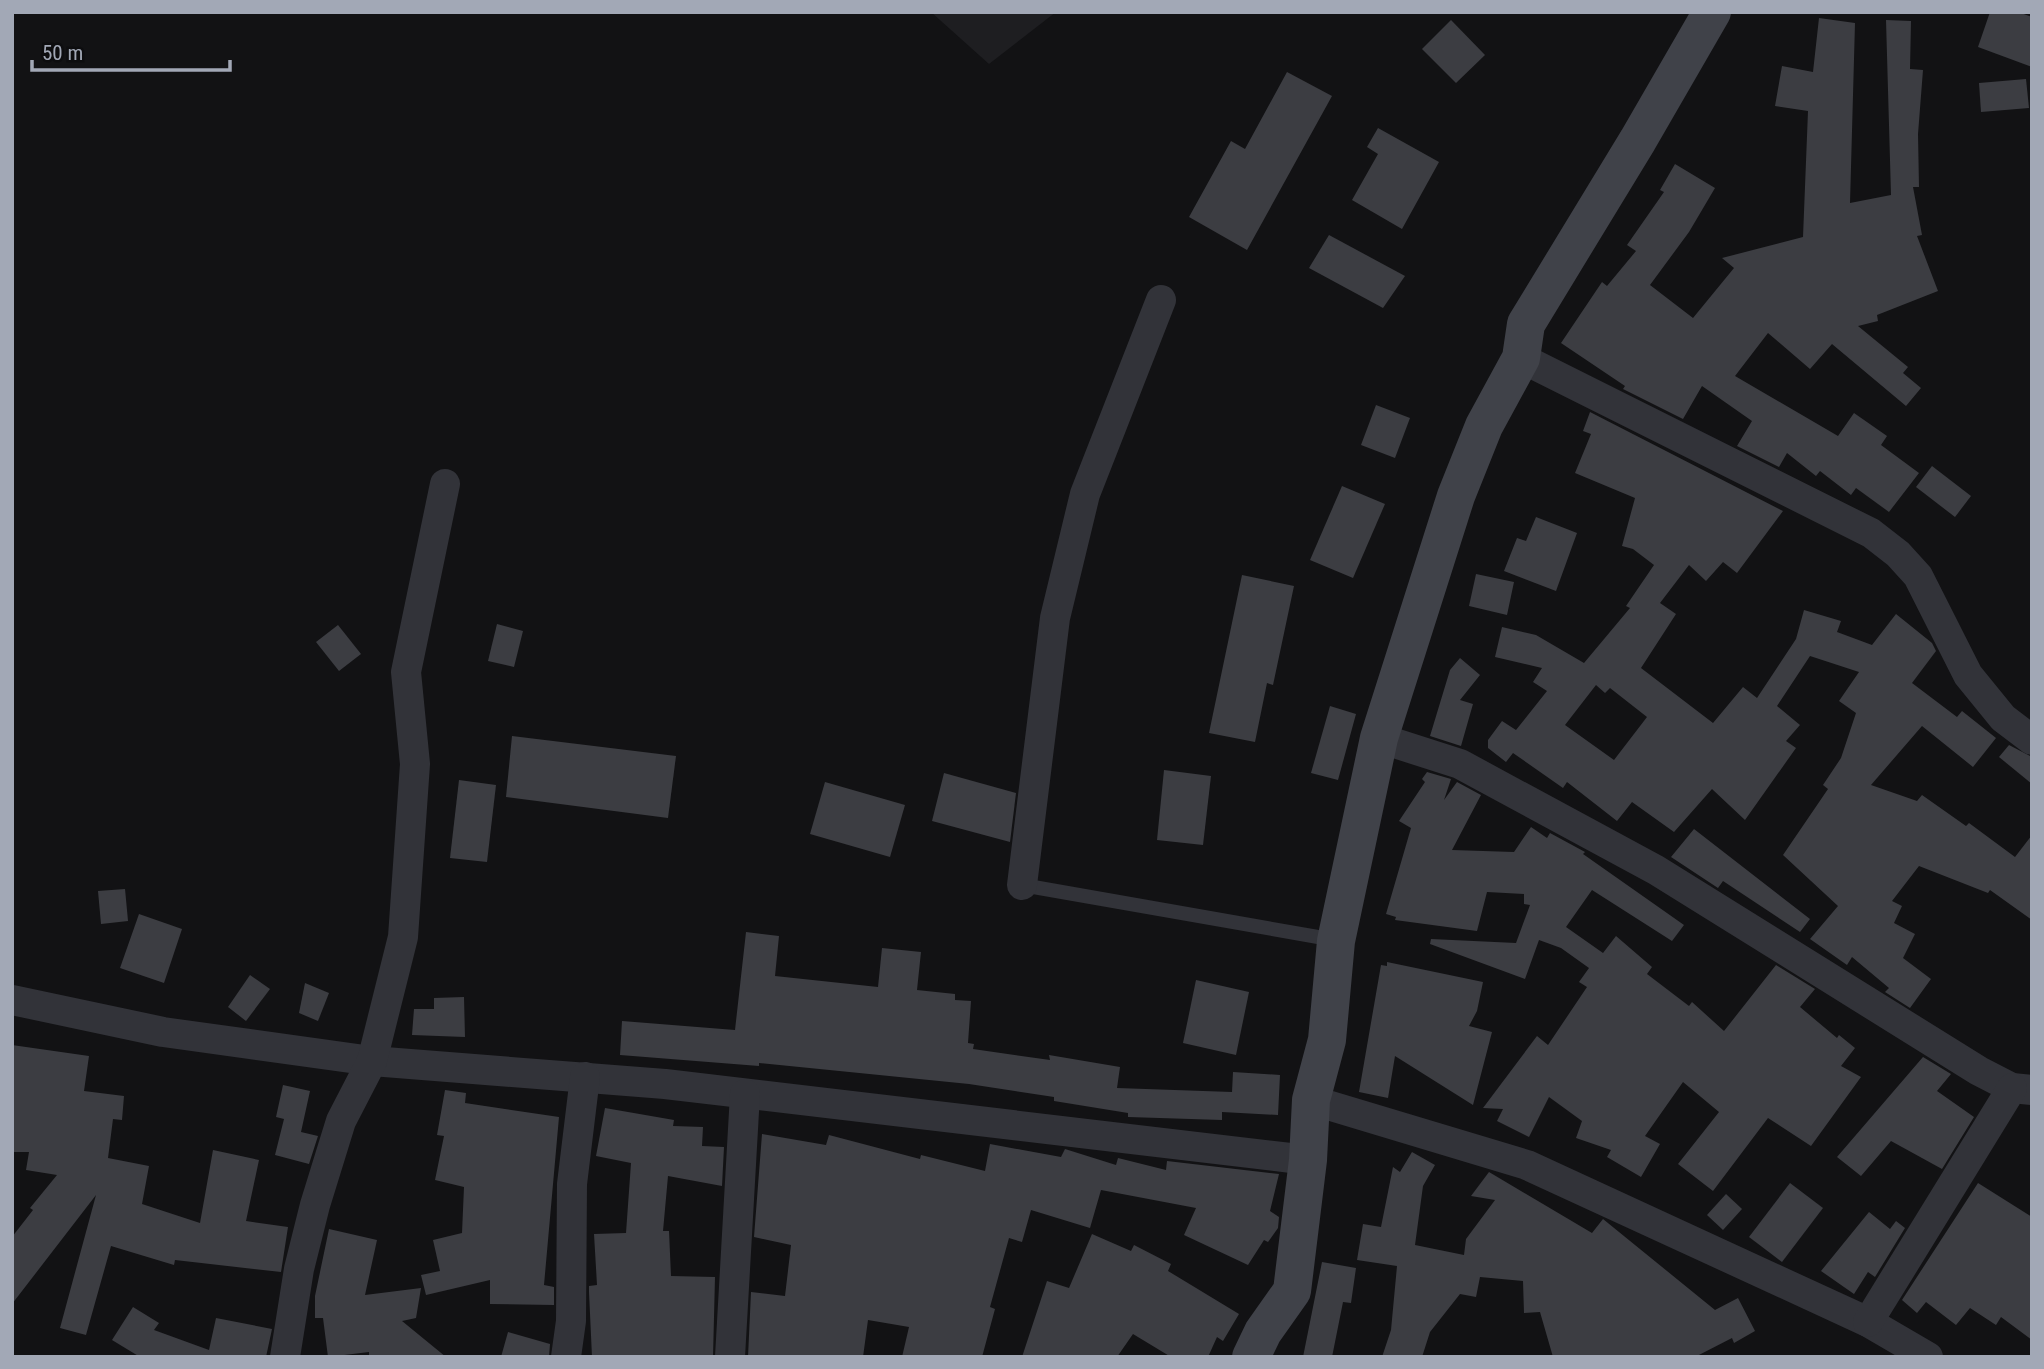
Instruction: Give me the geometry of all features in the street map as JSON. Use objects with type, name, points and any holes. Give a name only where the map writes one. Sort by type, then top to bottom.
[{"type":"street","points":[[1251,1357],[1263,1332],[1292,1291],[1308,1160],[1311,1100],[1327,1040],[1336,940],[1379,738],[1456,496],[1484,426],[1521,358],[1526,324],[1712,12]]},
{"type":"street","points":[[1022,885],[1055,618],[1085,494],[1161,300]]},
{"type":"street","points":[[1521,358],[1871,533],[1898,554],[1918,576],[1968,675],[2003,718],[2032,740]]},
{"type":"street","points":[[285,1357],[299,1269],[315,1205],[341,1121],[372,1061],[403,937],[415,764],[406,671],[445,484]]},
{"type":"street","points":[[1379,738],[1460,764],[1656,870],[1874,1008],[2022,1089],[1868,1322]]},
{"type":"street","points":[[12,1000],[163,1032],[372,1061],[585,1077],[746,1094],[1308,1160]]},
{"type":"street","points":[[566,1357],[571,1321],[572,1184],[585,1077]]},
{"type":"street","points":[[730,1357],[746,1094]]},
{"type":"street","points":[[1311,1100],[1527,1165],[1868,1322],[1928,1357]]},
{"type":"lane","points":[[1022,885],[1336,940]]},
{"type":"shaded area","points":[[931,12],[1056,12],[989,64]]},
{"type":"building","points":[[1990,12],[2018,12],[2032,17],[2032,67],[1978,47]]},
{"type":"building","points":[[1819,18],[1855,23],[1850,203],[1891,195],[1886,20],[1911,21],[1910,69],[1923,70],[1918,134],[1919,187],[1913,187],[1922,235],[1917,236],[1938,291],[1877,315],[1878,321],[1858,326],[1908,367],[1903,373],[1921,388],[1906,406],[1832,344],[1810,369],[1768,333],[1735,376],[1838,436],[1854,413],[1887,436],[1881,445],[1919,473],[1889,512],[1856,488],[1851,495],[1820,471],[1816,476],[1787,453],[1779,467],[1737,446],[1752,421],[1702,386],[1683,419],[1623,389],[1625,386],[1561,343],[1602,282],[1607,286],[1636,251],[1627,245],[1664,192],[1660,190],[1675,164],[1715,188],[1689,232],[1650,285],[1693,318],[1734,268],[1722,258],[1803,237],[1808,111],[1775,106],[1782,66],[1813,72]]},
{"type":"building","points":[[1451,20],[1485,55],[1456,83],[1422,49]]},
{"type":"building","points":[[1287,72],[1332,96],[1247,250],[1189,217],[1231,141],[1245,149]]},
{"type":"building","points":[[2026,79],[2029,108],[1981,112],[1979,83]]},
{"type":"building","points":[[1378,128],[1439,162],[1402,229],[1352,200],[1378,154],[1367,147]]},
{"type":"building","points":[[1329,235],[1405,276],[1383,308],[1309,268]]},
{"type":"building","points":[[1376,405],[1410,418],[1395,458],[1361,445]]},
{"type":"building","points":[[1590,412],[1783,511],[1737,573],[1723,562],[1706,581],[1689,565],[1660,603],[1676,614],[1641,668],[1713,723],[1743,687],[1757,698],[1796,639],[1804,610],[1841,621],[1837,632],[1872,645],[1896,614],[1932,643],[1936,651],[1912,683],[1957,717],[1962,711],[1996,738],[1973,767],[1922,726],[1871,785],[1917,801],[1922,795],[1966,826],[1969,823],[2015,857],[2032,835],[2032,920],[1990,890],[1988,893],[1919,866],[1892,901],[1902,906],[1894,923],[1915,934],[1903,958],[1931,979],[1910,1008],[1885,992],[1889,988],[1852,957],[1847,965],[1810,939],[1838,906],[1783,855],[1828,789],[1823,785],[1841,758],[1856,713],[1839,701],[1859,672],[1810,656],[1777,706],[1800,725],[1786,741],[1796,748],[1745,820],[1712,789],[1674,832],[1632,802],[1617,821],[1567,782],[1563,788],[1513,753],[1506,762],[1488,748],[1488,740],[1502,721],[1516,730],[1547,691],[1533,682],[1542,668],[1495,657],[1502,627],[1536,635],[1584,663],[1630,608],[1626,606],[1654,565],[1633,549],[1622,546],[1635,498],[1575,473],[1591,434],[1583,431]],"holes":[[[1596,685],[1605,693],[1610,688],[1647,717],[1614,760],[1565,725]]]},
{"type":"building","points":[[1932,466],[1971,496],[1955,517],[1916,487]]},
{"type":"building","points":[[1342,486],[1385,504],[1353,578],[1310,560]]},
{"type":"building","points":[[1536,517],[1577,533],[1556,591],[1504,571],[1517,538],[1526,541]]},
{"type":"building","points":[[1476,574],[1514,582],[1507,615],[1469,606]]},
{"type":"building","points":[[1242,575],[1294,586],[1273,685],[1267,683],[1255,742],[1209,733]]},
{"type":"building","points":[[497,624],[523,631],[514,667],[488,661]]},
{"type":"building","points":[[338,625],[361,654],[339,671],[316,642]]},
{"type":"building","points":[[1460,658],[1480,675],[1460,700],[1473,704],[1461,746],[1430,736],[1450,670]]},
{"type":"building","points":[[1330,706],[1356,714],[1338,780],[1311,773]]},
{"type":"building","points":[[512,736],[676,756],[668,818],[506,797]]},
{"type":"building","points":[[2009,745],[2032,757],[2032,784],[1999,757]]},
{"type":"building","points":[[1164,770],[1211,776],[1203,845],[1157,840]]},
{"type":"building","points":[[1427,772],[1451,779],[1444,800],[1457,782],[1481,795],[1452,850],[1514,852],[1531,827],[1547,838],[1550,833],[1585,852],[1583,854],[1684,925],[1672,941],[1592,890],[1566,927],[1603,953],[1616,936],[1652,967],[1647,974],[1689,1006],[1692,1002],[1724,1031],[1776,965],[1815,989],[1800,1007],[1837,1038],[1839,1035],[1855,1048],[1841,1066],[1861,1077],[1811,1146],[1768,1118],[1713,1191],[1678,1164],[1719,1112],[1683,1082],[1645,1136],[1660,1144],[1641,1177],[1607,1157],[1611,1150],[1576,1138],[1582,1121],[1549,1097],[1529,1137],[1497,1121],[1503,1109],[1483,1108],[1537,1036],[1548,1045],[1587,987],[1579,982],[1589,968],[1561,948],[1539,940],[1525,979],[1430,944],[1431,939],[1516,943],[1530,905],[1524,904],[1524,894],[1487,892],[1477,931],[1395,920],[1396,917],[1386,914],[1411,828],[1399,821],[1425,782],[1422,779]]},
{"type":"building","points":[[944,773],[1016,793],[1010,842],[932,821]]},
{"type":"building","points":[[459,780],[496,785],[487,862],[450,858]]},
{"type":"building","points":[[825,782],[905,805],[890,857],[810,834]]},
{"type":"building","points":[[1694,829],[1810,919],[1800,932],[1723,881],[1718,888],[1671,857]]},
{"type":"building","points":[[125,889],[128,921],[101,924],[98,891]]},
{"type":"building","points":[[139,914],[182,929],[164,983],[120,968]]},
{"type":"building","points":[[746,932],[779,936],[775,976],[878,987],[882,948],[921,952],[917,990],[955,994],[955,1000],[971,1001],[968,1043],[974,1044],[973,1049],[1050,1060],[1049,1055],[1120,1067],[1117,1088],[1232,1092],[1233,1072],[1280,1075],[1278,1115],[1222,1112],[1222,1120],[1128,1117],[1128,1113],[1054,1101],[1054,1097],[969,1084],[759,1063],[759,1066],[620,1055],[622,1021],[735,1030]]},
{"type":"building","points":[[1387,962],[1483,982],[1477,1011],[1469,1026],[1492,1032],[1473,1105],[1395,1056],[1388,1098],[1359,1092],[1381,965],[1387,966]]},
{"type":"building","points":[[250,975],[270,989],[246,1021],[228,1007]]},
{"type":"building","points":[[1196,980],[1249,992],[1236,1055],[1183,1043]]},
{"type":"building","points":[[305,983],[329,993],[318,1021],[299,1013]]},
{"type":"building","points":[[464,997],[465,1037],[412,1035],[414,1009],[434,1009],[434,998]]},
{"type":"building","points":[[12,1045],[89,1056],[84,1091],[124,1096],[122,1120],[113,1119],[108,1158],[149,1166],[142,1204],[200,1223],[213,1150],[259,1160],[246,1221],[288,1227],[281,1272],[175,1260],[174,1265],[111,1246],[86,1335],[60,1328],[96,1195],[12,1304],[12,1237],[33,1210],[30,1208],[57,1175],[26,1170],[29,1152],[12,1152]]},
{"type":"building","points":[[1923,1057],[1951,1074],[1937,1091],[1974,1117],[1942,1169],[1891,1141],[1861,1176],[1837,1157]]},
{"type":"building","points":[[283,1085],[310,1091],[301,1132],[318,1136],[309,1164],[275,1155],[284,1119],[276,1117]]},
{"type":"building","points":[[445,1090],[466,1093],[465,1103],[559,1117],[544,1285],[554,1287],[554,1305],[490,1304],[490,1280],[426,1295],[421,1275],[440,1271],[433,1240],[462,1233],[464,1187],[435,1180],[444,1136],[437,1135]]},
{"type":"building","points":[[605,1108],[674,1120],[673,1126],[703,1127],[702,1146],[724,1147],[722,1186],[668,1176],[663,1231],[669,1231],[671,1276],[715,1277],[713,1357],[592,1357],[589,1286],[597,1285],[594,1234],[626,1233],[631,1163],[596,1156]]},
{"type":"building","points":[[762,1134],[826,1145],[829,1135],[920,1159],[921,1155],[985,1171],[990,1144],[1061,1157],[1065,1149],[1116,1165],[1118,1158],[1166,1170],[1167,1161],[1279,1174],[1270,1211],[1279,1217],[1278,1228],[1268,1242],[1264,1240],[1248,1265],[1184,1235],[1196,1208],[1101,1190],[1090,1228],[1031,1210],[1022,1242],[1009,1238],[990,1307],[995,1309],[982,1357],[902,1357],[909,1327],[868,1320],[863,1357],[748,1357],[751,1292],[785,1296],[791,1245],[754,1237]]},
{"type":"building","points":[[1412,1152],[1435,1165],[1423,1186],[1415,1245],[1464,1255],[1466,1239],[1495,1200],[1471,1196],[1489,1172],[1592,1233],[1603,1219],[1715,1310],[1738,1298],[1755,1331],[1734,1343],[1732,1338],[1695,1357],[1553,1357],[1540,1312],[1524,1313],[1523,1281],[1480,1277],[1476,1297],[1460,1294],[1430,1332],[1422,1357],[1382,1357],[1391,1330],[1397,1266],[1357,1260],[1363,1224],[1381,1227],[1393,1167],[1400,1172]]},
{"type":"building","points":[[1790,1183],[1823,1208],[1782,1262],[1749,1237]]},
{"type":"building","points":[[1978,1183],[2032,1217],[2032,1340],[2001,1317],[1996,1325],[1970,1308],[1956,1325],[1926,1302],[1917,1313],[1902,1300]]},
{"type":"building","points":[[1726,1194],[1742,1209],[1723,1230],[1707,1215]]},
{"type":"building","points":[[1869,1212],[1890,1229],[1896,1221],[1905,1228],[1875,1277],[1868,1272],[1854,1294],[1821,1271]]},
{"type":"building","points":[[329,1229],[377,1240],[365,1295],[421,1288],[416,1318],[402,1321],[446,1357],[369,1357],[369,1352],[328,1357],[323,1318],[315,1318],[315,1296]]},
{"type":"building","points":[[1092,1234],[1131,1251],[1134,1245],[1171,1264],[1168,1271],[1239,1314],[1223,1341],[1217,1337],[1208,1357],[1171,1357],[1133,1334],[1117,1357],[1022,1357],[1047,1281],[1069,1288]]},
{"type":"building","points":[[1322,1262],[1356,1268],[1351,1303],[1343,1302],[1332,1357],[1303,1357]]},
{"type":"building","points":[[133,1307],[159,1323],[154,1330],[209,1350],[216,1318],[272,1329],[266,1357],[140,1357],[112,1340]]},
{"type":"building","points":[[508,1332],[550,1344],[549,1357],[501,1357]]}]
